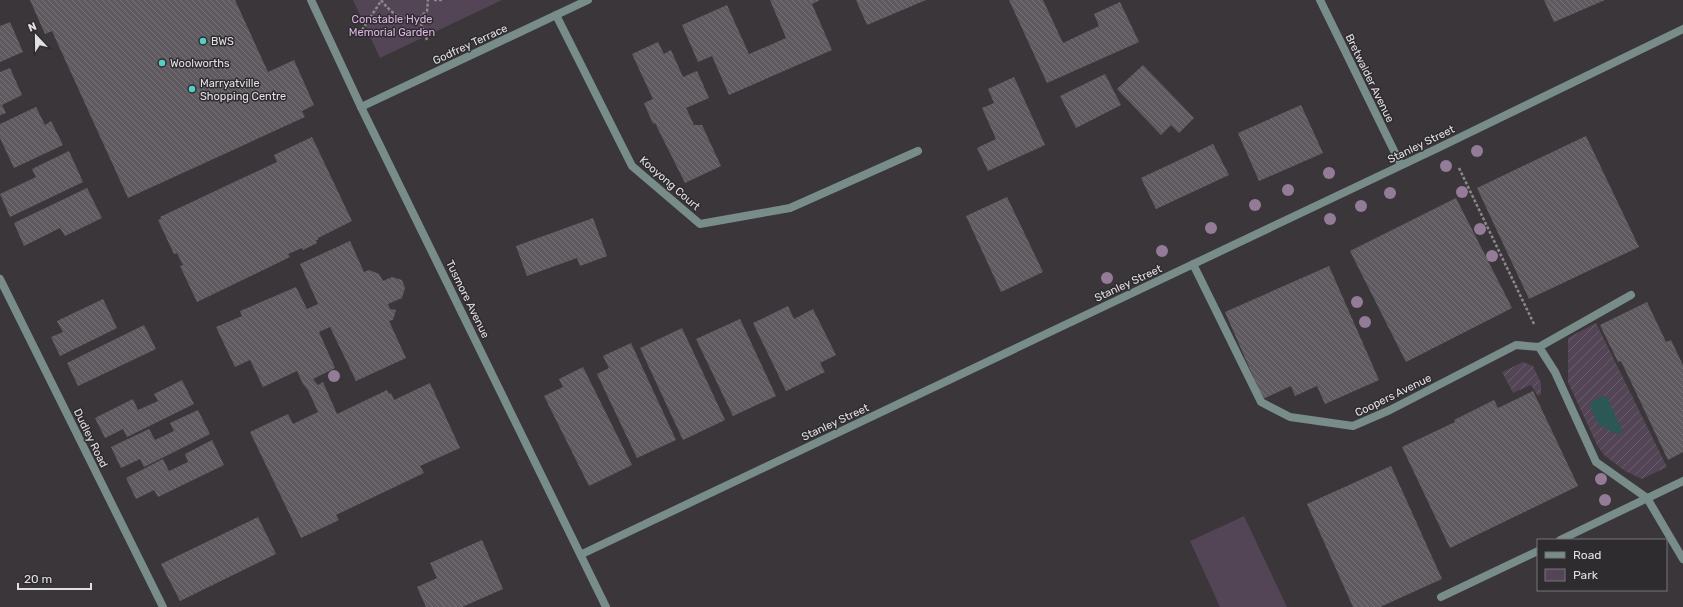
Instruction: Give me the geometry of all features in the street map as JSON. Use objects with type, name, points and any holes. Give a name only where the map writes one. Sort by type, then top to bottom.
[{"type":"street","name":"Tusmore Avenue","points":[[311,0],[361,107],[582,554],[606,607]]},
{"type":"street","name":"Bretwalder Avenue","points":[[1320,0],[1401,165]]},
{"type":"street","name":"Godfrey Terrace","points":[[361,107],[586,1]]},
{"type":"street","name":"Kooyong Court","points":[[556,15],[632,166],[700,224],[790,208],[918,151]]},
{"type":"street","name":"Stanley Street","points":[[582,554],[1401,165],[1683,29]]},
{"type":"street","name":"Coopers Avenue","points":[[1193,264],[1261,402],[1290,417],[1353,426],[1390,410],[1516,345],[1539,346]]},
{"type":"street","name":"Dudley Road","points":[[0,279],[163,607]]},
{"type":"street","points":[[1631,295],[1539,346],[1555,372],[1596,462],[1647,498],[1683,559]]},
{"type":"street","points":[[1562,539],[1683,481]]},
{"type":"street","points":[[1441,596],[1537,550]]},
{"type":"path","points":[[362,30],[381,0],[398,16],[407,19],[419,18],[427,11],[428,0]]},
{"type":"path","points":[[434,0],[443,0]]},
{"type":"path","points":[[419,18],[427,40]]},
{"type":"path","points":[[1459,168],[1534,324]]},
{"type":"green space","name":"Constable Hyde Memorial Garden","points":[[353,0],[502,0],[380,58]]},
{"type":"green space","points":[[1596,323],[1667,467],[1642,479],[1625,471],[1604,455],[1597,445],[1568,382],[1568,338]]},
{"type":"green space","points":[[1523,362],[1533,366],[1541,383],[1541,394],[1538,396],[1531,385],[1513,393],[1502,372]]},
{"type":"green space","points":[[1244,516],[1287,607],[1220,607],[1190,541]]},
{"type":"shaded area","points":[[1606,395],[1623,432],[1616,434],[1598,424],[1589,403]]},
{"type":"building","name":"Marryatville Shopping Centre","points":[[30,0],[235,0],[268,72],[294,60],[314,105],[302,111],[305,117],[128,198],[52,31],[45,34]]},
{"type":"building","points":[[770,0],[820,0],[812,4],[832,50],[729,95],[712,56],[698,62],[682,25],[727,5],[749,54],[786,38]]},
{"type":"building","points":[[856,0],[926,0],[867,25]]},
{"type":"building","points":[[1009,0],[1043,0],[1063,43],[1099,26],[1094,14],[1120,2],[1139,42],[1047,83]]},
{"type":"building","points":[[1544,0],[1605,0],[1554,22]]},
{"type":"building","points":[[10,22],[23,52],[0,62],[0,26]]},
{"type":"building","points":[[658,42],[664,54],[671,50],[683,77],[697,71],[709,98],[686,108],[694,125],[702,125],[721,166],[685,183],[655,123],[653,124],[644,103],[653,99],[632,54]]},
{"type":"building","points":[[1143,65],[1194,118],[1179,133],[1171,125],[1161,135],[1117,89]]},
{"type":"building","points":[[10,68],[22,95],[2,105],[6,113],[0,115],[0,72]]},
{"type":"building","points":[[1105,74],[1121,105],[1076,128],[1060,96]]},
{"type":"building","points":[[1014,77],[1045,145],[988,171],[977,148],[996,139],[982,108],[994,103],[988,89]]},
{"type":"building","points":[[1301,105],[1323,153],[1259,181],[1238,133]]},
{"type":"building","points":[[36,107],[45,125],[51,121],[63,145],[14,168],[0,138],[0,124]]},
{"type":"building","points":[[1586,136],[1639,247],[1529,299],[1477,188]]},
{"type":"building","points":[[312,137],[352,221],[318,238],[318,240],[316,240],[317,243],[303,250],[302,248],[288,254],[290,257],[197,302],[180,266],[183,265],[177,253],[174,254],[158,220],[161,219],[160,217],[277,162],[274,155]]},
{"type":"building","points":[[1213,144],[1229,175],[1156,209],[1141,178]]},
{"type":"building","points":[[69,151],[83,182],[10,217],[0,194],[36,177],[32,169]]},
{"type":"building","points":[[87,188],[102,218],[65,236],[60,228],[24,246],[14,223]]},
{"type":"building","points":[[1007,197],[1043,272],[1001,292],[966,216]]},
{"type":"building","points":[[1456,198],[1512,308],[1406,362],[1350,251]]},
{"type":"building","points":[[593,218],[607,256],[580,266],[577,258],[527,276],[516,246]]},
{"type":"building","points":[[350,241],[364,272],[369,270],[379,274],[383,281],[392,277],[402,280],[405,288],[402,298],[388,304],[390,309],[396,310],[393,320],[389,321],[406,358],[356,381],[330,327],[319,332],[335,368],[313,379],[318,385],[323,382],[337,414],[387,390],[389,394],[391,393],[394,400],[430,383],[460,448],[420,466],[424,473],[336,515],[339,520],[301,538],[250,432],[288,414],[293,424],[318,412],[297,371],[263,387],[250,360],[235,367],[216,327],[242,316],[240,311],[296,287],[307,309],[318,304],[300,264]]},
{"type":"building","points":[[1329,266],[1379,380],[1325,404],[1317,386],[1295,396],[1291,386],[1263,399],[1225,312]]},
{"type":"building","points":[[103,299],[117,328],[60,356],[51,337],[63,332],[57,321]]},
{"type":"building","points":[[1647,302],[1666,342],[1671,340],[1683,365],[1683,452],[1668,460],[1621,361],[1618,362],[1600,325]]},
{"type":"building","points":[[788,306],[794,319],[813,309],[836,355],[820,363],[825,372],[786,391],[753,323]]},
{"type":"building","points":[[740,319],[776,396],[733,416],[696,339]]},
{"type":"building","points":[[144,325],[156,349],[78,386],[67,363]]},
{"type":"building","points":[[682,328],[725,420],[683,440],[640,348]]},
{"type":"building","points":[[631,343],[676,440],[637,458],[597,374],[609,368],[603,356]]},
{"type":"building","points":[[583,367],[632,465],[589,486],[544,396],[563,387],[559,379]]},
{"type":"building","points":[[182,380],[194,404],[127,437],[123,429],[105,438],[95,418],[133,399],[138,410],[158,401],[154,394]]},
{"type":"building","points":[[1533,391],[1578,486],[1450,548],[1402,447],[1455,422],[1454,420],[1494,400],[1498,408]]},
{"type":"building","points":[[198,410],[210,434],[144,467],[140,459],[121,468],[111,447],[149,429],[155,440],[174,431],[170,423]]},
{"type":"building","points":[[212,440],[224,465],[158,497],[154,490],[136,499],[126,478],[163,459],[169,471],[188,462],[185,454]]},
{"type":"building","points":[[1391,466],[1442,579],[1380,607],[1353,607],[1307,504]]},
{"type":"building","points":[[258,517],[276,554],[180,601],[161,564]]},
{"type":"building","points":[[482,540],[503,589],[462,607],[426,607],[417,587],[437,578],[430,563]]},
{"type":"place","name":"BWS","points":[[203,41]]},
{"type":"place","name":"Woolworths","points":[[162,63]]},
{"type":"place","name":"Marryatville Shopping Centre","points":[[192,89]]}]
